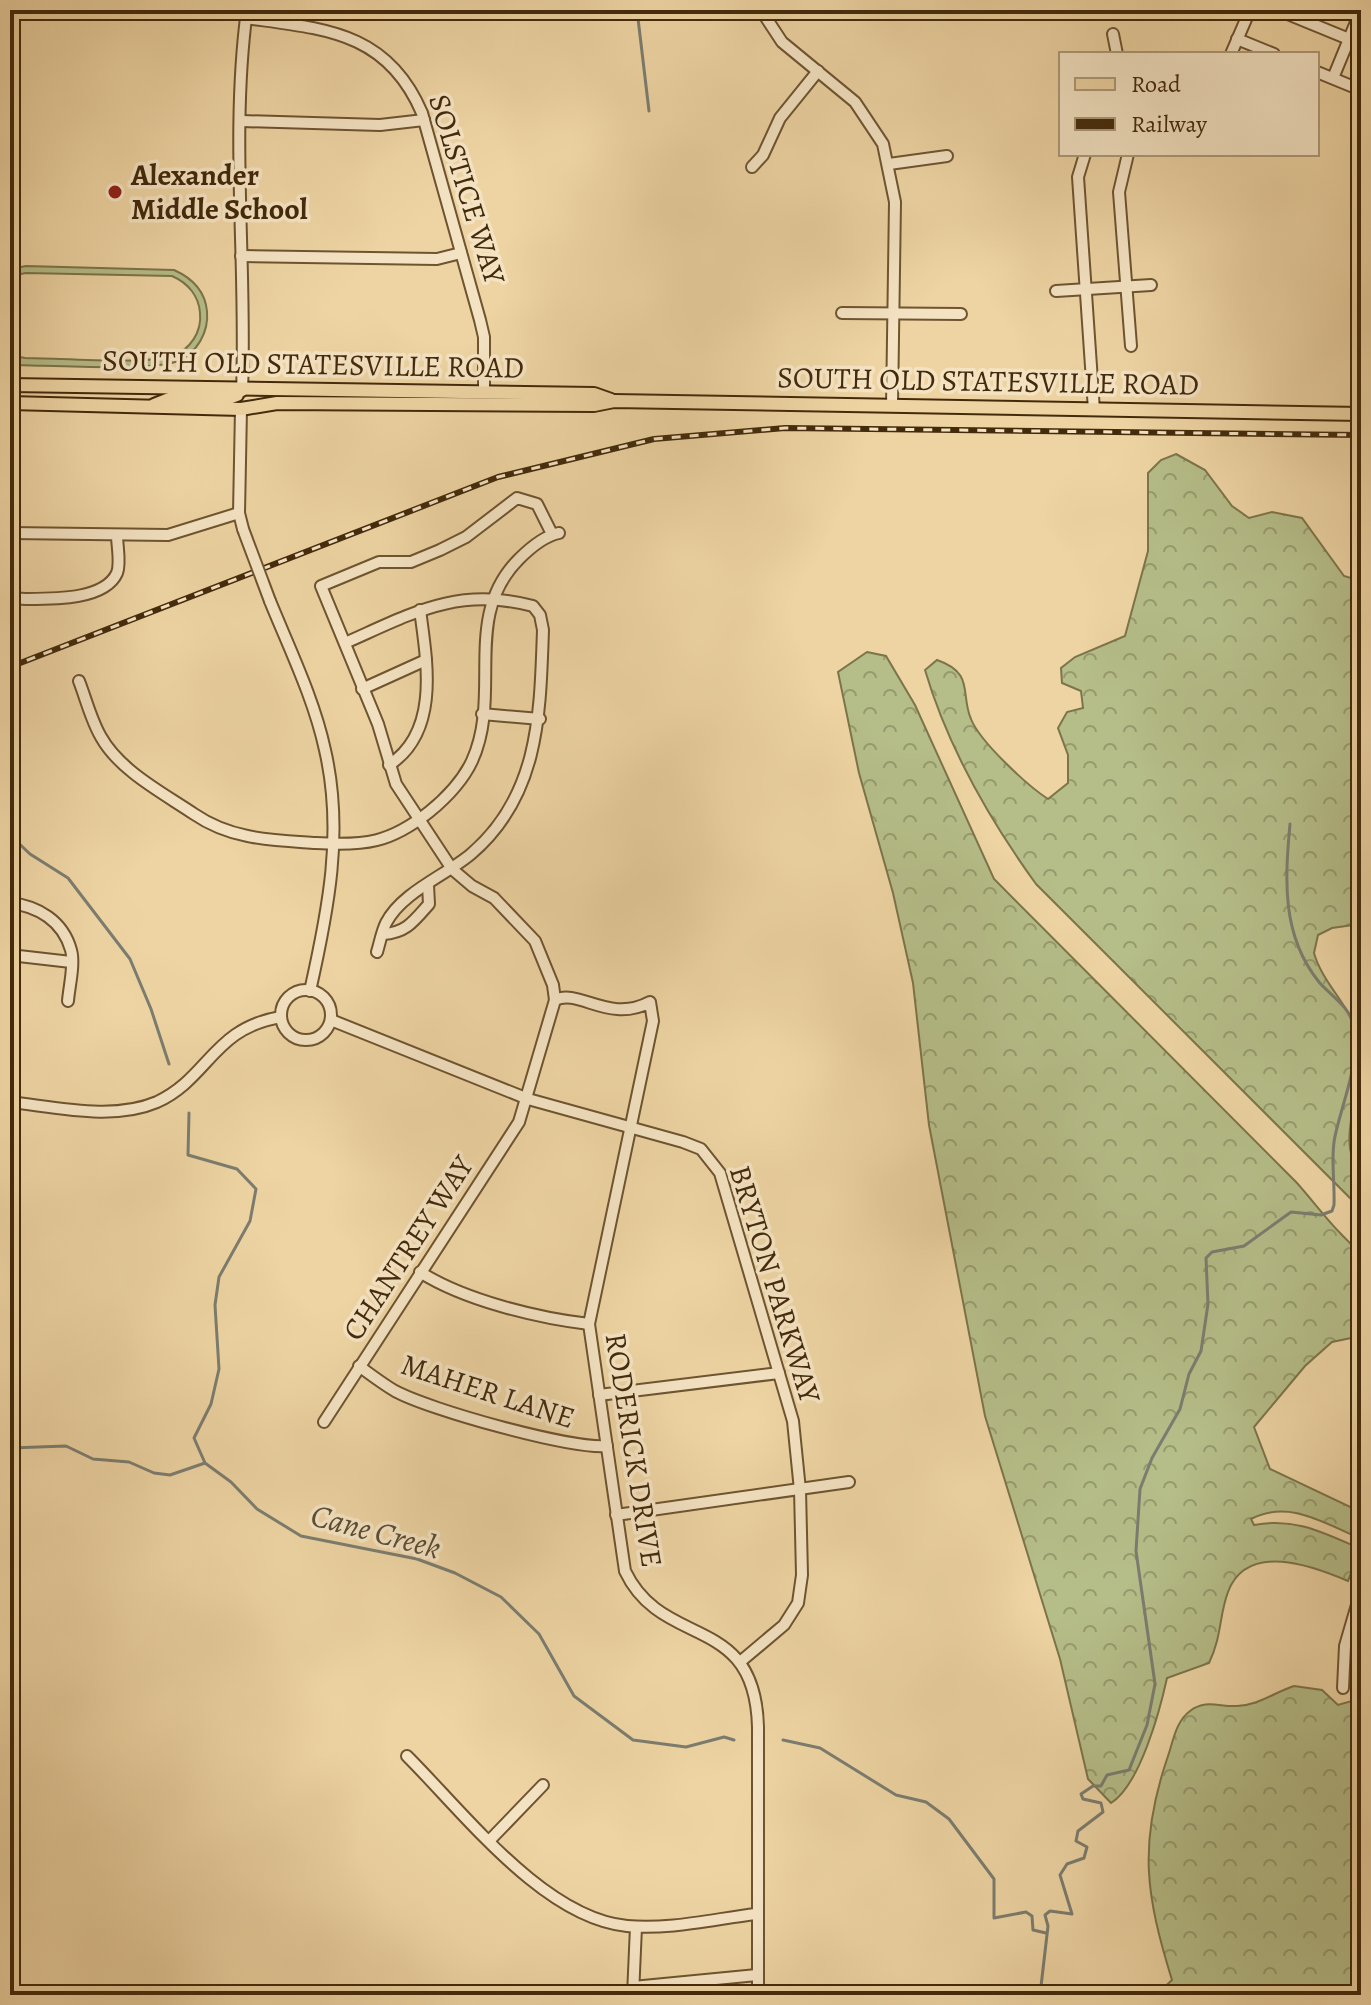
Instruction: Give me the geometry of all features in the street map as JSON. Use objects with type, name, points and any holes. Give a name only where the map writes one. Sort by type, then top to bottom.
[{"type":"main road","name":"SOUTH OLD STATESVILLE ROAD","points":[[10,385],[242,391],[594,394],[614,401]]},
{"type":"main road","points":[[152,407],[169,399],[229,398],[242,391]]},
{"type":"main road","points":[[241,409],[250,398],[319,397],[358,391]]},
{"type":"main road","name":"SOUTH OLD STATESVILLE ROAD","points":[[10,403],[241,409],[277,403],[594,405],[614,401],[1361,414]]},
{"type":"street","points":[[1232,52],[1250,10]]},
{"type":"street","points":[[1278,10],[1361,44]]},
{"type":"street","points":[[1333,78],[1361,10]]},
{"type":"street","points":[[765,12],[782,42],[862,111],[883,144],[895,202],[892,406]]},
{"type":"street","points":[[242,391],[242,121],[247,14]]},
{"type":"street","name":"SOLSTICE WAY","points":[[247,14],[333,30],[355,40],[411,87],[424,120],[484,337],[484,393]]},
{"type":"street","points":[[1113,34],[1117,52]]},
{"type":"street","points":[[1237,39],[1269,52]]},
{"type":"street","points":[[752,167],[763,155],[780,118],[818,71]]},
{"type":"street","points":[[1319,73],[1361,90]]},
{"type":"street","points":[[242,121],[380,125],[424,120]]},
{"type":"street","points":[[889,164],[947,156]]},
{"type":"street","points":[[1084,156],[1078,177],[1094,410]]},
{"type":"street","points":[[1128,156],[1119,192],[1131,346]]},
{"type":"street","points":[[241,256],[437,259],[461,253]]},
{"type":"street","points":[[1056,291],[1151,285]]},
{"type":"street","points":[[842,313],[961,314]]},
{"type":"street","points":[[241,409],[239,513],[310,700],[325,749],[333,797],[335,844],[324,928],[310,991]]},
{"type":"street","points":[[79,681],[101,739],[130,770],[208,824],[245,838],[335,844],[372,843],[402,832],[418,820],[461,778],[473,759],[482,714],[490,602],[507,571],[530,548],[555,534],[537,504],[528,498],[517,498],[466,537],[440,550],[411,562],[379,562],[321,586],[378,724],[396,784],[418,820],[452,869],[472,886],[494,898],[535,941],[553,985],[555,1000]]},
{"type":"street","points":[[10,533],[168,535],[239,513]]},
{"type":"street","points":[[10,599],[72,598],[108,584],[118,570],[117,535]]},
{"type":"street","points":[[345,643],[420,610],[459,598],[533,606],[540,615],[543,630],[540,719],[530,768],[522,787],[500,822],[474,851],[404,901],[387,921],[377,952]]},
{"type":"street","points":[[389,765],[401,757],[417,737],[424,710],[426,660],[420,610]]},
{"type":"street","points":[[362,689],[426,660]]},
{"type":"street","points":[[482,714],[540,719]]},
{"type":"street","points":[[383,934],[399,934],[410,925],[429,904],[428,885]]},
{"type":"street","points":[[10,903],[33,906],[56,924],[72,952],[68,1001]]},
{"type":"street","points":[[10,955],[71,962]]},
{"type":"street","points":[[310,991],[325,999],[331,1020],[323,1034],[309,1041],[287,1032],[281,1017],[290,996],[310,991]]},
{"type":"street","name":"RODERICK DRIVE","points":[[555,1000],[567,997],[623,1012],[650,1002],[653,1021],[589,1324],[625,1571],[645,1603],[726,1646],[751,1680],[758,1715],[758,1995]]},
{"type":"street","name":"CHANTREY WAY","points":[[324,1422],[519,1122],[555,1000]]},
{"type":"street","points":[[10,1102],[106,1111],[155,1102],[173,1092],[212,1052],[246,1026],[281,1017]]},
{"type":"street","name":"BRYTON PARKWAY","points":[[331,1020],[528,1099],[701,1149],[720,1173],[793,1421],[800,1488],[802,1575],[798,1603],[784,1625],[740,1662]]},
{"type":"street","points":[[420,1272],[459,1292],[565,1321],[589,1324]]},
{"type":"street","name":"MAHER LANE","points":[[359,1366],[396,1392],[427,1403],[560,1442],[587,1448],[607,1446]]},
{"type":"street","points":[[599,1395],[779,1373]]},
{"type":"street","points":[[616,1515],[849,1482]]},
{"type":"street","points":[[1343,1688],[1345,1646],[1361,1591]]},
{"type":"street","points":[[407,1756],[535,1885],[565,1907],[600,1921],[636,1927],[756,1914]]},
{"type":"street","points":[[490,1840],[543,1785]]},
{"type":"street","points":[[636,1927],[633,1991],[757,1975]]},
{"type":"green space","points":[[26,266],[174,270],[192,281],[204,297],[207,319],[204,334],[191,353],[165,364],[122,367],[10,365],[10,355],[122,361],[172,356],[189,345],[197,333],[200,320],[195,296],[188,286],[172,276],[26,273],[10,276],[10,269]]},
{"type":"green space","points":[[1176,454],[1205,470],[1232,506],[1249,518],[1272,512],[1302,518],[1344,576],[1361,581],[1361,924],[1332,928],[1318,935],[1314,953],[1318,965],[1353,1022],[1361,1047],[1350,1146],[1353,1160],[1361,1171],[1361,1209],[1036,884],[972,782],[945,727],[925,670],[937,660],[957,671],[962,678],[968,710],[976,729],[1005,763],[1039,793],[1048,799],[1068,783],[1068,755],[1058,728],[1067,712],[1083,708],[1081,691],[1062,683],[1061,668],[1075,657],[1125,636],[1148,551],[1148,473],[1161,460]]},
{"type":"green space","points":[[867,652],[886,656],[915,705],[994,879],[1297,1183],[1361,1253],[1361,1336],[1332,1342],[1305,1366],[1254,1427],[1270,1469],[1361,1512],[1355,1536],[1316,1519],[1290,1512],[1264,1514],[1251,1519],[1254,1525],[1296,1525],[1322,1532],[1361,1549],[1348,1581],[1300,1564],[1282,1562],[1265,1562],[1237,1576],[1228,1592],[1209,1663],[1167,1678],[1140,1764],[1121,1794],[1111,1803],[1088,1779],[1060,1659],[985,1416],[929,1125],[913,983],[893,893],[859,773],[838,672]]},
{"type":"green space","points":[[1294,1686],[1322,1690],[1338,1705],[1359,1699],[1361,1694],[1361,1995],[1156,1995],[1172,1980],[1151,1896],[1149,1845],[1158,1790],[1178,1727],[1196,1707],[1245,1705]]},
{"type":"waterway","points":[[637,10],[649,111]]},
{"type":"waterway","points":[[1040,1995],[1048,1926],[1045,1915],[1050,1911],[1072,1914],[1060,1875],[1067,1864],[1084,1858],[1087,1847],[1076,1841],[1078,1831],[1103,1812],[1101,1803],[1083,1799],[1081,1794],[1093,1786],[1101,1786],[1107,1775],[1129,1770],[1147,1725],[1155,1684],[1136,1551],[1140,1489],[1152,1458],[1180,1409],[1189,1374],[1201,1351],[1208,1304],[1206,1258],[1212,1252],[1244,1246],[1291,1212],[1321,1215],[1332,1211],[1334,1205],[1334,1141],[1353,1065],[1355,1038],[1348,1012],[1319,982],[1307,964],[1292,926],[1287,886],[1290,824]]},
{"type":"waterway","points":[[10,835],[30,854],[68,878],[130,959],[169,1064]]},
{"type":"waterway","name":"Cane Creek","points":[[189,1113],[188,1155],[237,1169],[256,1189],[250,1221],[219,1277],[215,1305],[219,1369],[211,1404],[194,1438],[205,1463],[231,1482],[257,1509],[301,1536],[417,1559],[455,1573],[501,1597],[539,1634],[574,1696],[633,1740],[686,1747],[724,1737],[734,1740]]},
{"type":"waterway","name":"Cane Creek","points":[[10,1448],[66,1446],[93,1459],[129,1462],[154,1473],[170,1475],[205,1463]]},
{"type":"waterway","name":"Cane Creek","points":[[783,1740],[820,1748],[896,1795],[926,1802],[949,1819],[994,1879],[994,1918],[1026,1912],[1032,1916],[1033,1930],[1046,1933]]},
{"type":"railway","points":[[10,667],[498,477],[654,439],[785,428],[1361,435]]},
{"type":"place","name":"Alexander Middle School","points":[[115,192]]}]
